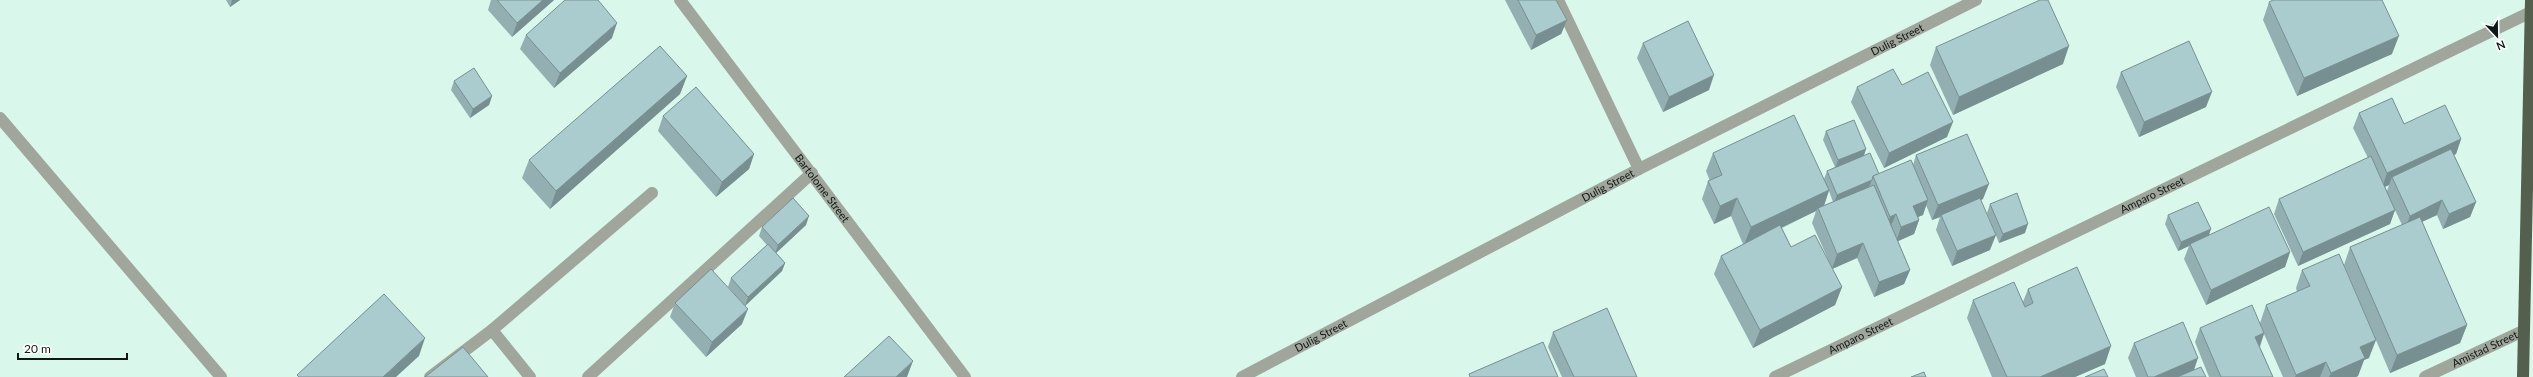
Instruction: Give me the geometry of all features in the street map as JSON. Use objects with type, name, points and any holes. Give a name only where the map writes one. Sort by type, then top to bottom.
[{"type":"highway","points":[[2523,377],[2531,0]]},
{"type":"street","name":"Bartolome Street","points":[[680,0],[965,377]]},
{"type":"street","points":[[1558,0],[1639,169]]},
{"type":"street","name":"Dulig Street","points":[[1242,377],[1639,169],[1976,0]]},
{"type":"street","name":"Amparo Street","points":[[1775,377],[2531,12]]},
{"type":"street","points":[[0,118],[221,377]]},
{"type":"street","points":[[588,377],[812,173]]},
{"type":"street","points":[[430,377],[492,330],[652,193]]},
{"type":"street","points":[[492,330],[530,377]]},
{"type":"street","name":"Amistad Street","points":[[2425,377],[2523,331]]},
{"type":"building","points":[[497,0],[543,0],[517,23]]},
{"type":"building","points":[[565,0],[598,0],[617,23],[560,73],[526,35]]},
{"type":"building","points":[[1518,0],[1556,0],[1567,20],[1536,35]]},
{"type":"building","points":[[2040,0],[2048,0],[2069,46],[1959,97],[1936,47]]},
{"type":"building","points":[[2273,0],[2382,0],[2399,36],[2304,78],[2269,2]]},
{"type":"building","points":[[1688,21],[1714,75],[1669,97],[1643,43]]},
{"type":"building","points":[[2189,41],[2212,92],[2144,122],[2121,72]]},
{"type":"building","points":[[660,46],[687,76],[556,191],[529,160]]},
{"type":"building","points":[[474,68],[492,96],[473,109],[454,81]]},
{"type":"building","points":[[1893,69],[1902,85],[1928,72],[1953,122],[1889,153],[1857,87]]},
{"type":"building","points":[[696,87],[754,154],[722,182],[663,116]]},
{"type":"building","points":[[2392,98],[2404,124],[2445,105],[2461,139],[2387,173],[2359,113]]},
{"type":"building","points":[[1794,115],[1829,190],[1751,227],[1737,198],[1720,206],[1708,181],[1722,175],[1713,153]]},
{"type":"building","points":[[1854,120],[1866,149],[1838,160],[1826,131]]},
{"type":"building","points":[[1967,134],[1989,184],[1938,205],[1916,155]]},
{"type":"building","points":[[2451,149],[2476,202],[2449,214],[2442,200],[2410,216],[2392,177]]},
{"type":"building","points":[[1870,153],[1879,174],[1873,176],[1872,180],[1837,195],[1827,171]]},
{"type":"building","points":[[2371,156],[2395,210],[2303,252],[2279,199]]},
{"type":"building","points":[[1911,160],[1928,200],[1913,206],[1919,220],[1901,227],[1896,214],[1890,217],[1873,176]]},
{"type":"building","points":[[1874,185],[1910,270],[1879,282],[1863,243],[1837,254],[1818,208]]},
{"type":"building","points":[[2017,193],[2028,224],[2003,234],[1990,204]]},
{"type":"building","points":[[793,198],[809,216],[778,245],[762,227]]},
{"type":"building","points":[[1980,198],[1996,235],[1957,251],[1941,215]]},
{"type":"building","points":[[2198,202],[2211,229],[2181,242],[2168,215]]},
{"type":"building","points":[[2269,207],[2290,252],[2211,290],[2190,244]]},
{"type":"building","points":[[2420,217],[2467,325],[2397,355],[2350,247]]},
{"type":"building","points":[[1780,225],[1791,247],[1815,235],[1842,287],[1760,330],[1721,256]]},
{"type":"building","points":[[768,244],[785,263],[748,297],[731,278]]},
{"type":"building","points":[[2339,254],[2376,340],[2360,347],[2365,358],[2331,373],[2326,362],[2296,375],[2266,305],[2310,286],[2302,270]]},
{"type":"building","points":[[2077,267],[2111,346],[2040,377],[2007,377],[1973,300],[2014,282],[2025,307],[2033,303],[2028,289]]},
{"type":"building","points":[[711,269],[748,309],[712,342],[675,303]]},
{"type":"building","points":[[384,294],[425,338],[383,377],[299,377],[297,375]]},
{"type":"building","points":[[2252,305],[2264,333],[2255,337],[2273,377],[2221,377],[2200,328]]},
{"type":"building","points":[[1607,308],[1637,377],[1574,377],[1553,332]]},
{"type":"building","points":[[2183,322],[2198,358],[2154,377],[2148,377],[2134,343]]},
{"type":"building","points":[[889,336],[913,361],[896,377],[844,377]]},
{"type":"building","points":[[1543,342],[1558,377],[1470,377],[1469,374]]},
{"type":"building","points":[[463,347],[488,377],[425,377]]},
{"type":"building","points":[[2201,367],[2206,377],[2177,377]]},
{"type":"building","points":[[2104,369],[2108,377],[2085,377]]},
{"type":"building","points":[[1924,372],[1926,377],[1911,377]]}]
